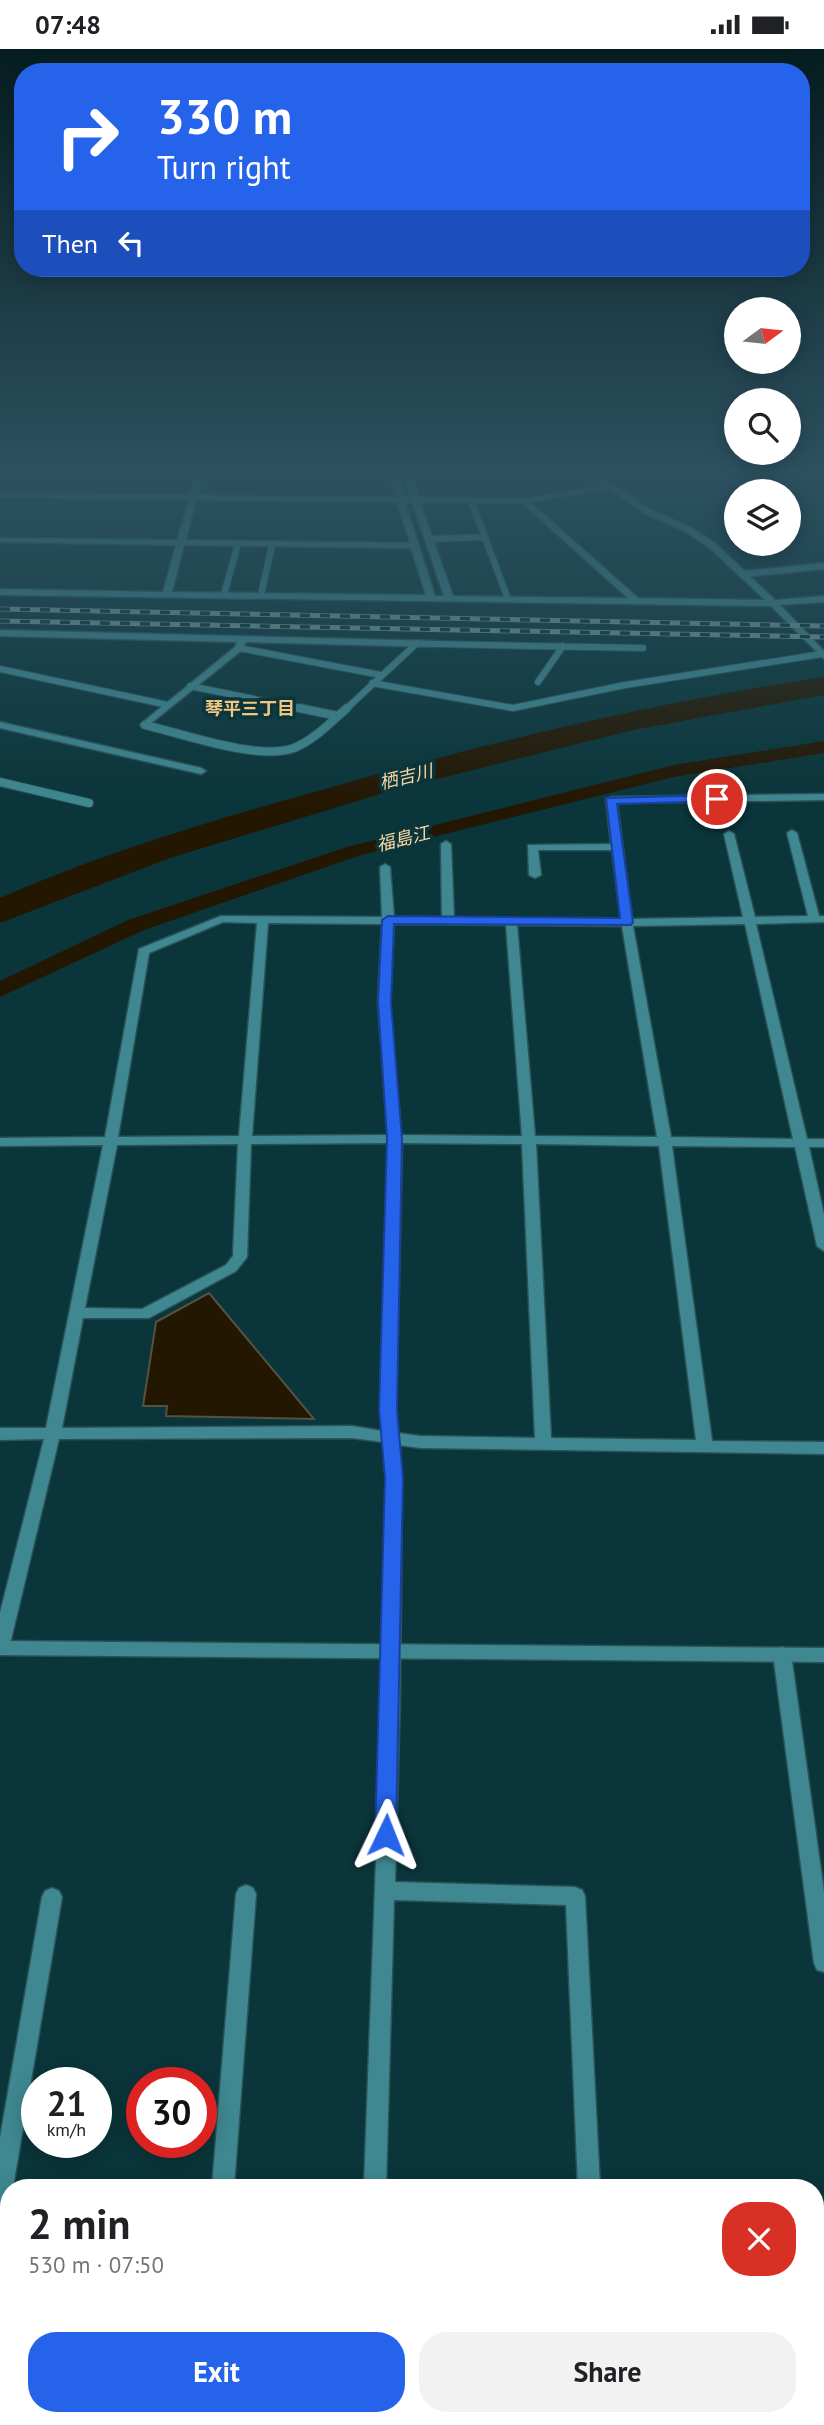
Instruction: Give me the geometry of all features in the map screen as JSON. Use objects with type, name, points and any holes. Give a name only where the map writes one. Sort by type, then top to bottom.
[{"type":"street","points":[[167,593],[170,583]]},
{"type":"street","points":[[426,583],[431,598]]},
{"type":"street","points":[[444,583],[449,598]]},
{"type":"street","points":[[616,583],[636,601]]},
{"type":"street","points":[[754,583],[823,655]]},
{"type":"street","points":[[0,592],[773,603],[824,599]]},
{"type":"street","points":[[0,633],[241,643],[437,644]]},
{"type":"street","points":[[145,725],[241,643]]},
{"type":"street","points":[[0,726],[201,771]]},
{"type":"street","points":[[705,1446],[665,1143],[627,922],[611,800],[824,797]]},
{"type":"street","points":[[792,833],[819,919],[627,922],[221,919],[144,951],[53,1433],[0,1648],[824,1655]]},
{"type":"street","points":[[729,834],[824,1246]]},
{"type":"street","points":[[446,844],[447,921]]},
{"type":"street","points":[[535,875],[532,847],[618,847]]},
{"type":"street","points":[[375,2179],[392,1650],[394,1478],[389,1437],[395,1139],[384,1002],[388,920],[385,867]]},
{"type":"street","points":[[77,1313],[144,1314],[237,1263],[243,1251],[245,1139],[263,919]]},
{"type":"street","points":[[511,921],[529,1142],[543,1444]]},
{"type":"street","points":[[0,1142],[395,1139],[824,1143]]},
{"type":"street","points":[[0,1434],[352,1432],[420,1441],[824,1448]]},
{"type":"street","points":[[782,1654],[824,1963]]},
{"type":"street","points":[[384,1891],[575,1896],[589,2179]]},
{"type":"street","points":[[224,2179],[246,1894]]},
{"type":"street","points":[[4,2179],[52,1897]]},
{"type":"lane","points":[[224,594],[227,583]]},
{"type":"lane","points":[[261,595],[264,583]]},
{"type":"lane","points":[[502,583],[508,599]]},
{"type":"lane","points":[[241,643],[381,675]]},
{"type":"lane","points":[[145,725],[263,753],[274,753],[311,742],[417,643]]},
{"type":"lane","points":[[437,644],[642,648]]},
{"type":"lane","points":[[538,682],[563,646]]},
{"type":"lane","points":[[372,683],[513,708],[625,685],[823,655]]},
{"type":"lane","points":[[0,669],[168,705]]},
{"type":"lane","points":[[190,686],[338,716]]},
{"type":"lane","points":[[0,782],[89,803]]},
{"type":"shaded area","points":[[209,1293],[314,1419],[166,1416],[167,1406],[143,1406],[156,1322]]},
{"type":"waterway","name":"栖吉川","points":[[0,912],[78,879],[158,851],[381,783],[633,720],[824,686]]},
{"type":"waterway","name":"福島江","points":[[0,990],[136,925],[354,851],[674,771],[824,747]]},
{"type":"railway","points":[[0,609],[824,626]]},
{"type":"railway","points":[[0,621],[824,637]]},
{"type":"district","name":"琴平三丁目","points":[[250,709]]},
{"type":"route","points":[[386,1835],[394,1478],[388,1410],[395,1139],[384,1002],[388,920],[627,922],[611,800],[717,799]]}]
